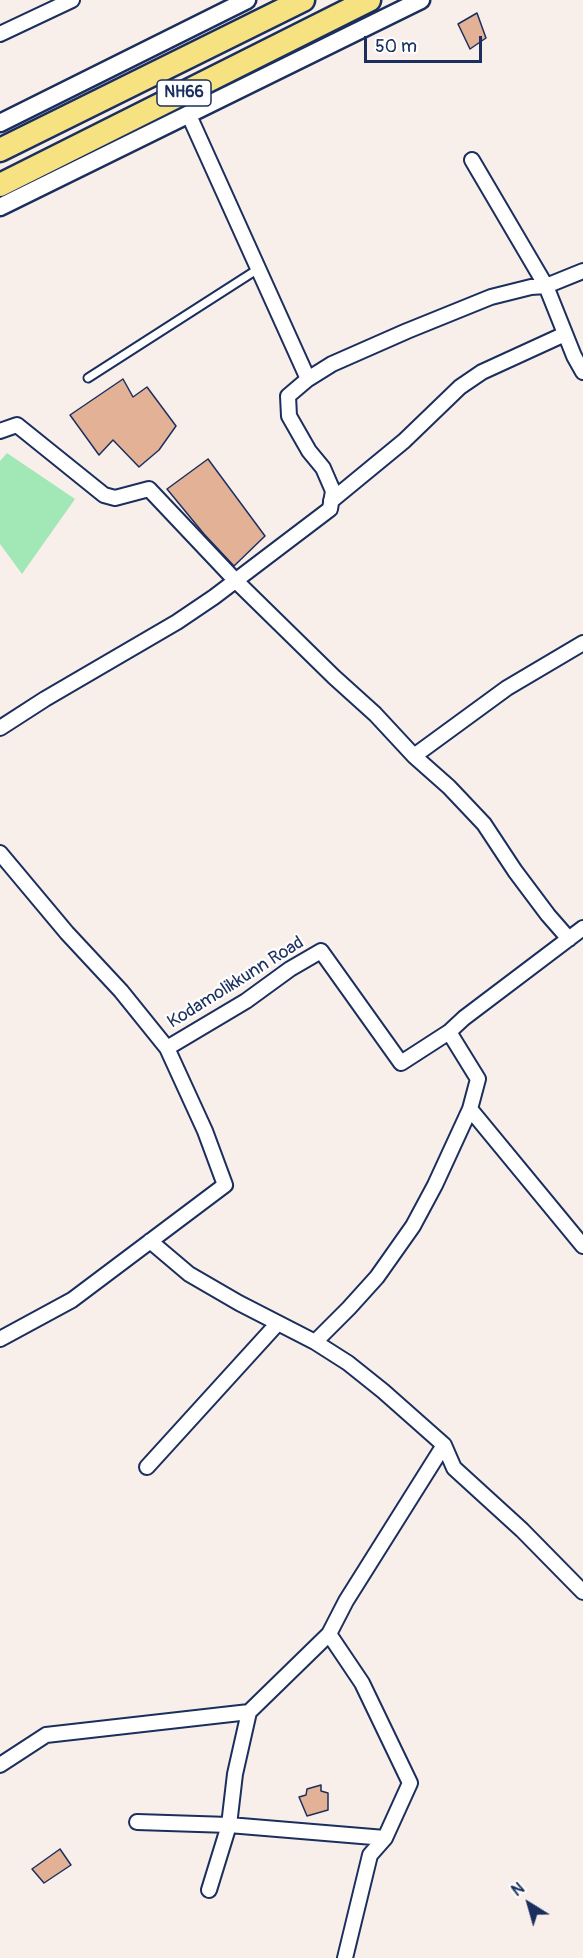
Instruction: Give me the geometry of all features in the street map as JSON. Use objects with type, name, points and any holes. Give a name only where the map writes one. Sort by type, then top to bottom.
[{"type":"highway","name":"NH66","points":[[0,150],[303,0]]},
{"type":"highway","name":"NH66","points":[[0,185],[369,0]]},
{"type":"street","points":[[0,34],[72,0]]},
{"type":"street","points":[[0,123],[247,0]]},
{"type":"street","points":[[0,207],[421,0]]},
{"type":"street","points":[[192,122],[308,379]]},
{"type":"street","points":[[472,160],[546,286],[574,357],[583,372]]},
{"type":"street","points":[[0,728],[54,693],[177,622],[330,509],[333,490],[323,468],[309,451],[289,416],[288,396],[308,379],[332,364],[491,297],[531,287],[546,286],[583,271]]},
{"type":"street","points":[[331,501],[404,441],[460,387],[482,372],[565,333]]},
{"type":"street","points":[[0,431],[17,425],[104,495],[115,498],[149,489],[235,580],[375,714],[414,756],[449,787],[484,824],[515,871],[569,939]]},
{"type":"street","points":[[414,756],[507,688],[583,643]]},
{"type":"street","name":"Kodamolikkunn Road","points":[[0,853],[67,933],[121,991],[167,1048],[246,1001],[290,969],[321,951],[401,1063],[449,1032]]},
{"type":"street","points":[[315,1342],[377,1277],[413,1226],[435,1185],[470,1109],[478,1079],[449,1032],[464,1017],[583,928]]},
{"type":"street","points":[[0,1339],[72,1300],[225,1185],[206,1131],[167,1048]]},
{"type":"street","points":[[470,1109],[583,1246]]},
{"type":"street","points":[[150,1241],[189,1274],[315,1342],[348,1363],[383,1391],[444,1445],[454,1468],[522,1530],[583,1592]]},
{"type":"street","points":[[147,1467],[278,1323]]},
{"type":"street","points":[[209,1890],[230,1825],[235,1774],[249,1712],[329,1634],[346,1601],[444,1445]]},
{"type":"street","points":[[329,1634],[362,1683],[410,1783],[386,1838],[370,1855],[345,1958]]},
{"type":"street","points":[[0,1765],[45,1736],[249,1712]]},
{"type":"street","points":[[137,1822],[230,1825],[386,1838]]},
{"type":"lane","points":[[88,378],[258,269]]},
{"type":"green space","points":[[7,453],[75,499],[22,574],[0,544],[0,461]]},
{"type":"building","points":[[477,13],[486,38],[470,49],[458,24]]},
{"type":"building","points":[[123,379],[133,397],[147,387],[176,426],[159,450],[139,467],[113,440],[99,455],[70,415]]},
{"type":"building","points":[[208,459],[265,536],[234,566],[167,489]]},
{"type":"building","points":[[321,1785],[321,1791],[328,1793],[328,1810],[307,1816],[299,1797],[306,1795],[307,1789]]},
{"type":"building","points":[[60,1849],[71,1865],[44,1883],[32,1869]]}]
